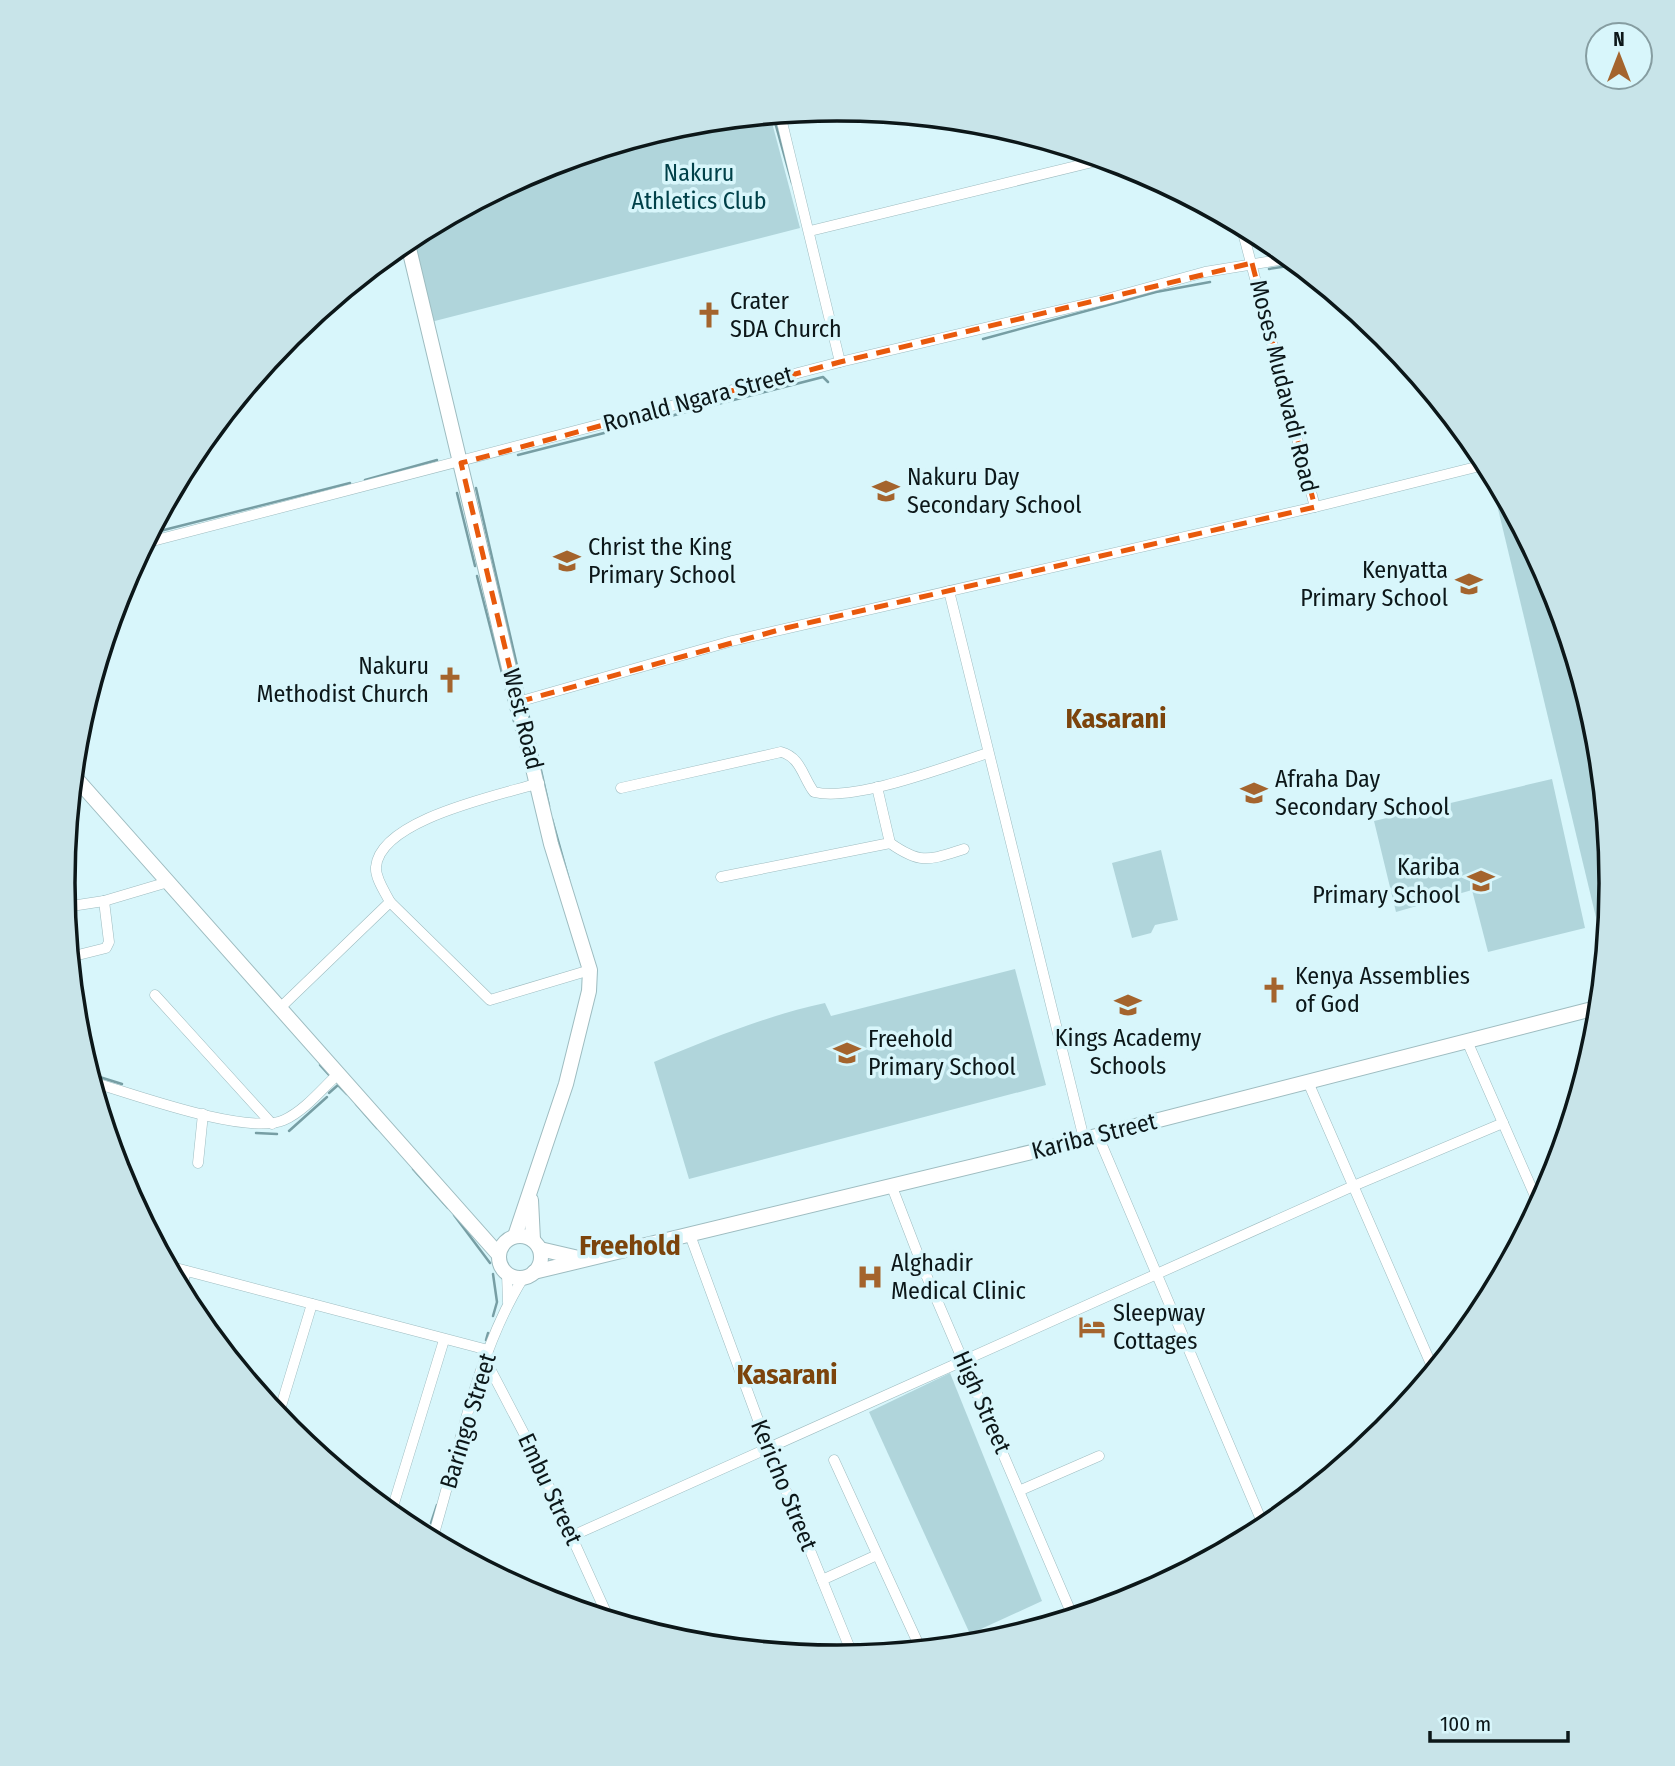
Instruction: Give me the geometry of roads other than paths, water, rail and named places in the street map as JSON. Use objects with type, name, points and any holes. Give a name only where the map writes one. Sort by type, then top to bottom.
[{"type":"street","points":[[782,123],[840,362]]},
{"type":"street","points":[[810,231],[1088,163]]},
{"type":"street","name":"Moses Mudavadi Road","points":[[1245,239],[1315,507]]},
{"type":"street","name":"West Road","points":[[410,252],[539,783],[551,844],[590,970],[589,992],[566,1084],[531,1195],[511,1238]]},
{"type":"street","name":"Ronald Ngara Street","points":[[158,538],[461,463],[840,362],[1103,300],[1205,271],[1276,260]]},
{"type":"street","points":[[518,702],[732,641],[1315,507],[1476,467]]},
{"type":"street","points":[[949,591],[988,753],[1091,1137],[1156,1276],[1260,1518]]},
{"type":"street","points":[[621,789],[781,752],[788,754],[801,767],[814,792],[877,787],[988,753]]},
{"type":"street","points":[[539,783],[458,808],[402,830],[385,848],[377,863],[377,873],[390,902],[490,1000],[590,970]]},
{"type":"street","points":[[82,785],[499,1255],[507,1273],[529,1275],[541,1261],[536,1245]]},
{"type":"street","points":[[877,787],[890,843],[908,856],[922,860],[964,849]]},
{"type":"street","points":[[721,877],[890,843]]},
{"type":"street","points":[[76,905],[104,901],[168,882]]},
{"type":"street","points":[[79,955],[106,948],[108,927],[104,901]]},
{"type":"street","points":[[281,1007],[390,902]]},
{"type":"street","points":[[155,995],[272,1124]]},
{"type":"street","name":"Kariba Street","points":[[529,1275],[1588,1012]]},
{"type":"street","points":[[1467,1041],[1534,1193]]},
{"type":"street","points":[[103,1085],[203,1114],[272,1124],[296,1112],[337,1075]]},
{"type":"street","points":[[1308,1082],[1351,1187],[1430,1362]]},
{"type":"street","points":[[198,1163],[203,1114]]},
{"type":"street","points":[[572,1536],[1351,1187],[1503,1123]]},
{"type":"street","name":"High Street","points":[[892,1187],[963,1362],[1021,1490],[1070,1609]]},
{"type":"street","name":"West Road","points":[[531,1195],[536,1245]]},
{"type":"street","points":[[476,1229],[588,1261]]},
{"type":"street","name":"Kericho Street","points":[[690,1235],[768,1447],[848,1645]]},
{"type":"street","points":[[499,1255],[511,1238]]},
{"type":"street","points":[[181,1269],[443,1340],[487,1356]]},
{"type":"street","points":[[185,1276],[186,1271]]},
{"type":"street","name":"Baringo Street","points":[[507,1273],[508,1302]]},
{"type":"street","name":"Baringo Street","points":[[435,1530],[487,1356],[508,1302],[529,1275]]},
{"type":"street","points":[[282,1404],[313,1304]]},
{"type":"street","points":[[394,1503],[443,1340]]},
{"type":"street","name":"Embu Street","points":[[487,1356],[604,1609]]},
{"type":"street","points":[[1021,1490],[1099,1456]]},
{"type":"street","points":[[834,1460],[917,1641]]},
{"type":"street","points":[[822,1580],[877,1555]]},
{"type":"waterway","points":[[775,123],[792,183]]},
{"type":"waterway","points":[[1269,269],[1286,266]]},
{"type":"waterway","points":[[983,339],[1156,292],[1210,282]]},
{"type":"waterway","points":[[518,455],[823,377],[828,382]]},
{"type":"waterway","points":[[365,480],[437,460]]},
{"type":"waterway","points":[[162,530],[350,483]]},
{"type":"waterway","points":[[476,488],[524,696]]},
{"type":"waterway","points":[[457,493],[475,566]]},
{"type":"waterway","points":[[477,576],[503,677]]},
{"type":"waterway","points":[[506,690],[518,737]]},
{"type":"waterway","points":[[526,704],[549,806]]},
{"type":"waterway","points":[[552,819],[569,880]]},
{"type":"waterway","points":[[320,1065],[330,1076]]},
{"type":"waterway","points":[[100,1077],[122,1084]]},
{"type":"waterway","points":[[329,1093],[338,1085],[347,1094]]},
{"type":"waterway","points":[[289,1131],[327,1097]]},
{"type":"waterway","points":[[356,1104],[377,1128]]},
{"type":"waterway","points":[[256,1133],[277,1134]]},
{"type":"waterway","points":[[413,1169],[448,1208]]},
{"type":"waterway","points":[[454,1215],[490,1263]]},
{"type":"waterway","points":[[493,1274],[497,1302],[493,1316]]},
{"type":"waterway","points":[[486,1340],[488,1333]]},
{"type":"waterway","points":[[431,1523],[437,1505]]},
{"type":"place","name":"Crater SDA Church","points":[[709,315]]},
{"type":"place","name":"Nakuru Day Secondary School","points":[[886,491]]},
{"type":"place","name":"Christ the King Primary School","points":[[567,561]]},
{"type":"place","name":"Kenyatta Primary School","points":[[1469,584]]},
{"type":"place","name":"Nakuru Methodist Church","points":[[450,680]]},
{"type":"place","name":"Afraha Day Secondary School","points":[[1254,793]]},
{"type":"place","name":"Kariba Primary School","points":[[1481,881]]},
{"type":"place","name":"Kenya Assemblies of God","points":[[1274,990]]},
{"type":"place","name":"Kings Academy Schools","points":[[1128,1005]]},
{"type":"place","name":"Freehold Primary School","points":[[847,1053]]},
{"type":"place","name":"Alghadir Medical Clinic","points":[[870,1277]]},
{"type":"place","name":"Sleepway Cottages","points":[[1092,1327]]},
{"type":"district","name":"Kasarani","points":[[1116,718]]},
{"type":"district","name":"Freehold","points":[[630,1245]]},
{"type":"district","name":"Kasarani","points":[[787,1374]]},
{"type":"park label","name":"Nakuru Athletics Club","points":[[699,187]]}]
